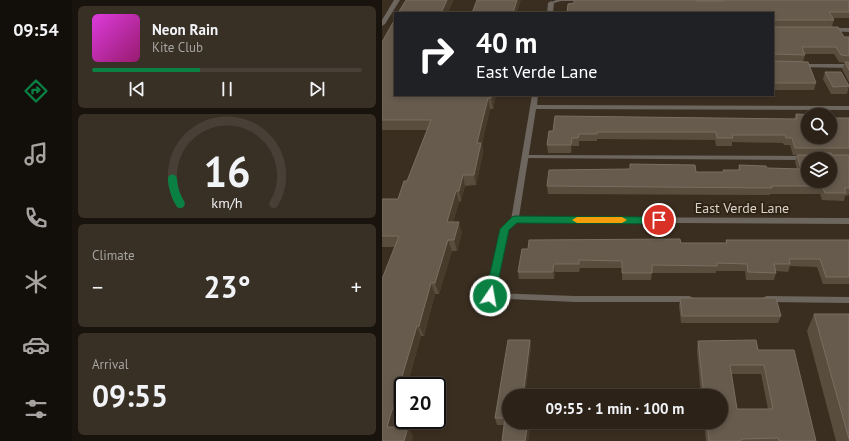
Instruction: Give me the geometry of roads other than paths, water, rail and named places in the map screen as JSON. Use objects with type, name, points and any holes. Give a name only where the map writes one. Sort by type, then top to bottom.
[{"type":"street","points":[[382,24],[397,0]]},
{"type":"street","points":[[550,12],[551,3]]},
{"type":"street","points":[[826,30],[849,30]]},
{"type":"street","points":[[515,220],[535,96]]},
{"type":"street","points":[[533,107],[849,108]]},
{"type":"street","name":"East Verde Lane","points":[[515,220],[849,221]]},
{"type":"lane","points":[[551,3],[561,0],[585,0]]},
{"type":"lane","points":[[681,1],[737,1]]},
{"type":"lane","points":[[796,66],[849,66]]},
{"type":"lane","points":[[525,157],[801,158]]},
{"type":"lane","points":[[515,220],[504,229],[490,296],[575,299],[700,299]]},
{"type":"lane","points":[[755,299],[849,300]]}]
